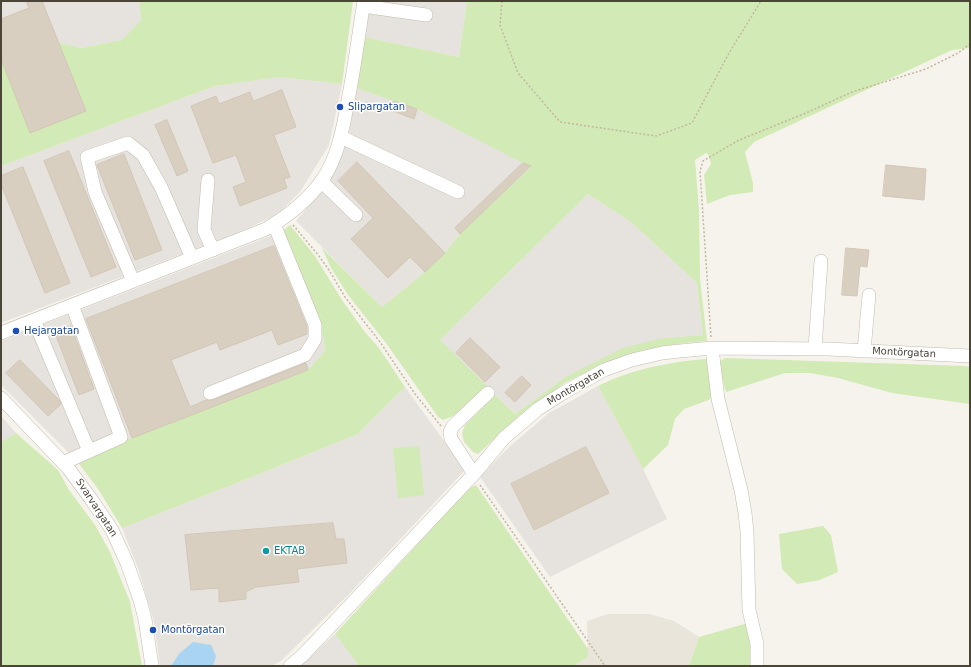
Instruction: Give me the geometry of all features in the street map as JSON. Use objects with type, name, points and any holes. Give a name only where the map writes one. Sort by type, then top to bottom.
[{"type":"street","points":[[1,333],[266,229],[286,217],[309,197],[321,181],[334,157],[341,137],[363,3],[426,14]]},
{"type":"street","points":[[341,137],[458,192]]},
{"type":"street","points":[[133,281],[96,192],[87,157],[128,143],[143,155],[161,187],[192,258]]},
{"type":"street","points":[[208,180],[204,230],[213,250]]},
{"type":"street","points":[[321,181],[356,215]]},
{"type":"street","points":[[210,393],[305,355],[315,339],[315,325],[274,224]]},
{"type":"street","points":[[815,349],[821,261]]},
{"type":"street","points":[[864,351],[869,295]]},
{"type":"street","points":[[63,463],[121,437],[72,305]]},
{"type":"street","points":[[34,320],[90,451]]},
{"type":"street","points":[[712,348],[718,399],[741,490],[745,513],[749,610],[757,644],[757,666]]},
{"type":"street","name":"Montörgatan","points":[[290,666],[322,635],[474,474],[504,438],[520,423],[538,409],[592,377],[616,365],[647,356],[680,350],[712,348],[815,349],[970,356]]},
{"type":"street","points":[[474,474],[451,439],[450,432],[453,426],[488,393]]},
{"type":"street","name":"Svarvargatan","points":[[1,398],[81,484],[112,530],[127,562],[140,600],[145,619],[152,666]]},
{"type":"path","points":[[502,1],[500,25],[518,73],[560,122],[656,136],[692,123],[729,53],[761,1]]},
{"type":"path","points":[[712,348],[700,171],[703,161],[739,140],[806,113],[852,92],[926,69],[958,53],[970,44]]},
{"type":"path","points":[[286,217],[319,256],[345,297],[380,342],[415,394],[451,439]]},
{"type":"path","points":[[474,474],[605,666]]},
{"type":"shaded area","points":[[1,1],[139,1],[141,20],[122,40],[81,48],[10,31],[1,26]]},
{"type":"shaded area","points":[[370,1],[467,1],[459,57],[364,37]]},
{"type":"shaded area","points":[[279,77],[342,84],[329,145],[300,192],[278,214],[242,231],[1,323],[1,166],[215,86]]},
{"type":"shaded area","points":[[356,88],[417,109],[531,166],[460,234],[445,253],[425,272],[382,307],[296,221],[321,191],[349,134]]},
{"type":"shaded area","points":[[588,194],[631,222],[697,283],[703,335],[664,338],[567,376],[515,414],[439,341]]},
{"type":"shaded area","points":[[283,231],[323,336],[325,351],[308,370],[77,461],[1,385],[1,341]]},
{"type":"shaded area","points":[[598,386],[643,469],[667,519],[550,577],[480,477],[508,448],[549,413]]},
{"type":"shaded area","points":[[405,387],[465,470],[348,595],[281,661],[271,666],[160,666],[154,622],[138,568],[122,528],[358,434]]},
{"type":"shaded area","points":[[1,416],[16,433],[1,442]]},
{"type":"shaded area","points":[[608,614],[649,614],[674,621],[699,637],[689,666],[573,666],[588,657],[587,621]]},
{"type":"shaded area","points":[[335,634],[359,666],[300,666]]},
{"type":"green space","points":[[139,1],[353,1],[342,84],[279,77],[215,86],[1,166],[1,26],[10,31],[81,48],[122,40],[141,20]]},
{"type":"green space","points":[[467,1],[970,1],[970,48],[952,50],[754,142],[745,152],[753,183],[753,192],[730,195],[707,204],[704,175],[711,164],[708,154],[706,153],[695,160],[699,210],[700,279],[707,341],[647,349],[602,365],[566,382],[519,416],[478,454],[473,452],[464,442],[462,433],[465,425],[495,395],[515,414],[567,376],[623,348],[664,338],[703,335],[697,283],[631,222],[588,194],[440,340],[488,387],[453,416],[443,420],[438,417],[386,343],[348,295],[331,268],[322,248],[382,307],[425,272],[445,253],[460,234],[531,167],[417,109],[356,88],[364,37],[459,57]]},
{"type":"green space","points":[[290,225],[315,256],[342,300],[364,331],[379,348],[405,387],[358,434],[122,528],[98,489],[77,461],[132,438],[308,370],[325,351],[323,336],[283,231]]},
{"type":"green space","points":[[725,358],[965,366],[970,367],[970,404],[892,393],[838,378],[810,373],[785,373],[726,392],[718,363]]},
{"type":"green space","points":[[706,359],[710,365],[714,398],[684,409],[675,419],[668,445],[643,469],[598,386],[624,375],[651,367]]},
{"type":"green space","points":[[16,433],[58,470],[69,490],[95,525],[110,552],[130,602],[142,666],[1,666],[1,442]]},
{"type":"green space","points":[[419,446],[424,495],[398,498],[393,448]]},
{"type":"green space","points":[[476,485],[588,649],[588,657],[573,666],[359,666],[335,634],[468,489]]},
{"type":"green space","points":[[823,526],[831,535],[838,572],[820,580],[797,584],[782,569],[779,534]]},
{"type":"green space","points":[[748,623],[754,666],[689,666],[699,637]]},
{"type":"water","points":[[193,642],[211,645],[216,656],[213,666],[171,666],[179,654]]},
{"type":"building","points":[[26,1],[42,1],[86,111],[30,133],[1,59],[1,19],[29,8]]},
{"type":"building","points":[[282,90],[296,127],[274,135],[290,177],[284,179],[287,188],[240,206],[233,187],[246,182],[236,155],[213,163],[191,106],[216,96],[219,104],[250,92],[253,101]]},
{"type":"building","points":[[394,101],[417,109],[414,119],[391,110]]},
{"type":"building","points":[[167,120],[188,171],[177,176],[155,125]]},
{"type":"building","points":[[69,151],[116,267],[91,277],[44,161]]},
{"type":"building","points":[[124,154],[162,250],[135,260],[97,165]]},
{"type":"building","points":[[357,162],[445,253],[425,272],[410,257],[388,278],[351,239],[373,218],[338,181]]},
{"type":"building","points":[[523,163],[531,166],[460,234],[455,228]]},
{"type":"building","points":[[886,165],[926,169],[924,200],[883,196]]},
{"type":"building","points":[[23,167],[70,283],[45,293],[1,184],[1,176]]},
{"type":"building","points":[[274,246],[307,327],[307,334],[278,345],[272,330],[220,350],[217,342],[171,360],[190,407],[206,400],[213,400],[306,363],[308,370],[132,438],[86,319]]},
{"type":"building","points":[[846,248],[869,250],[867,267],[860,266],[857,296],[842,295]]},
{"type":"building","points":[[71,326],[94,389],[79,395],[55,333]]},
{"type":"building","points":[[470,338],[500,367],[485,382],[456,353]]},
{"type":"building","points":[[20,360],[59,400],[61,404],[48,416],[6,373]]},
{"type":"building","points":[[522,376],[531,385],[515,402],[505,393]]},
{"type":"building","points":[[586,447],[609,493],[534,530],[511,484]]},
{"type":"building","name":"EKTAB","points":[[333,523],[336,539],[344,539],[347,563],[297,569],[299,582],[256,587],[246,592],[246,599],[219,602],[219,588],[191,590],[185,535]]},
{"type":"place","name":"Slipargatan","points":[[340,107]]},
{"type":"place","name":"Hejargatan","points":[[16,331]]},
{"type":"place","name":"EKTAB","points":[[266,551]]},
{"type":"place","name":"Montörgatan","points":[[153,630]]}]
